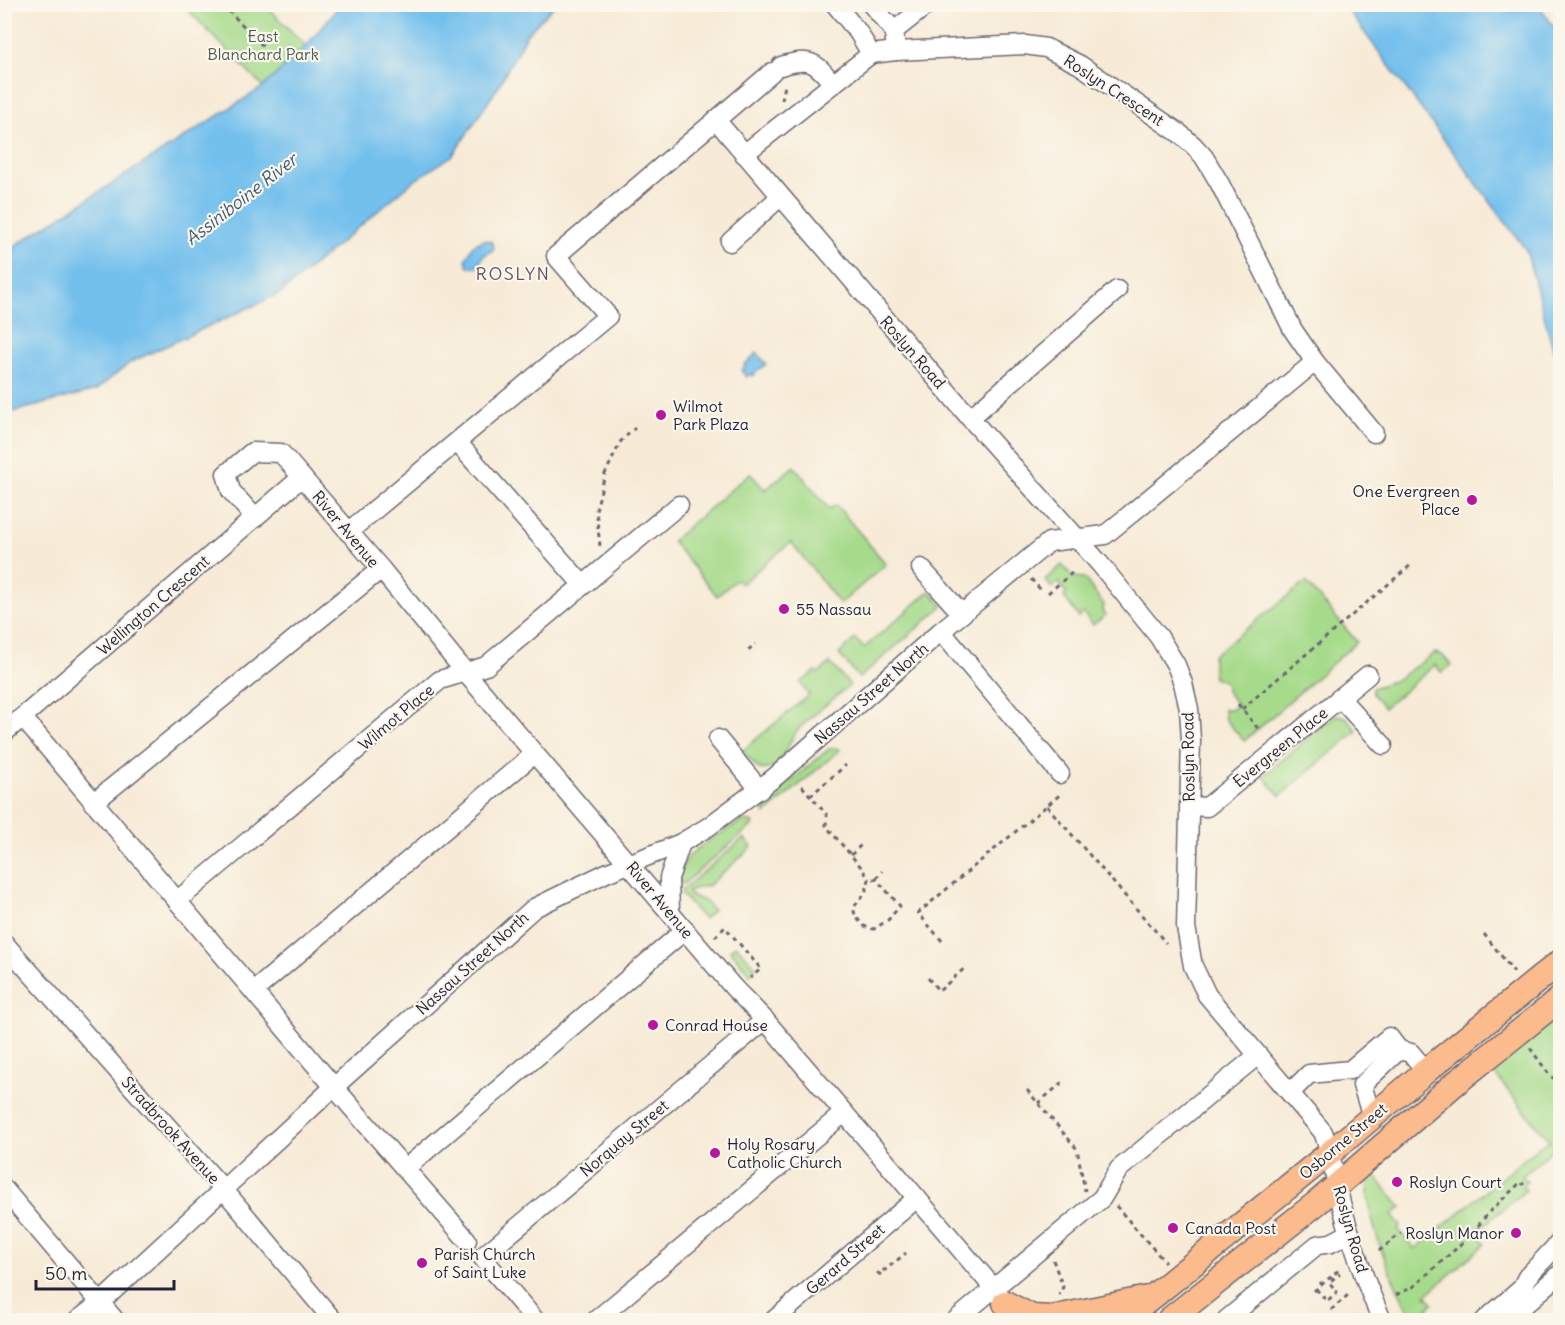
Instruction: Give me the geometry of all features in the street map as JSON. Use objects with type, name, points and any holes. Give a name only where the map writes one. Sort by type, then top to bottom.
[{"type":"main road","name":"Osborne Street","points":[[1124,1320],[1560,962]]},
{"type":"main road","name":"Osborne Street","points":[[1181,1317],[1452,1086],[1560,999]]},
{"type":"main road","points":[[1006,1304],[1032,1317],[1053,1318],[1153,1297]]},
{"type":"street","points":[[744,154],[871,54],[858,32],[835,4]]},
{"type":"street","points":[[871,4],[894,31],[896,51]]},
{"type":"street","points":[[894,31],[928,4]]},
{"type":"street","name":"Roslyn Crescent","points":[[871,54],[1025,45],[1046,48],[1080,65],[1179,133],[1204,157],[1213,170],[1293,330],[1315,362],[1374,433]]},
{"type":"street","points":[[348,532],[608,316],[556,256],[716,120],[780,73],[801,62],[814,64],[819,66],[833,84]]},
{"type":"street","name":"Roslyn Road","points":[[716,120],[970,418],[1078,539],[1159,637],[1176,666],[1183,682],[1189,709],[1191,740],[1186,927],[1189,953],[1201,986],[1323,1132],[1350,1233],[1382,1320]]},
{"type":"street","points":[[730,242],[780,197]]},
{"type":"street","points":[[970,418],[1117,290]]},
{"type":"street","points":[[1078,539],[1105,535],[1315,362]]},
{"type":"street","points":[[457,442],[583,585]]},
{"type":"street","name":"River Avenue","points":[[255,518],[231,491],[225,474],[252,452],[281,453],[381,569],[534,754],[733,987],[765,1020],[1006,1304]]},
{"type":"street","name":"Wellington Crescent","points":[[4,733],[302,477]]},
{"type":"street","name":"Wilmot Place","points":[[178,900],[440,680],[486,666],[679,505]]},
{"type":"street","name":"Nassau Street North","points":[[78,1320],[100,1303],[334,1087],[534,908],[629,864],[681,843],[708,827],[760,790],[941,631],[1049,542],[1078,539]]},
{"type":"street","points":[[921,568],[962,614]]},
{"type":"street","points":[[93,803],[381,569]]},
{"type":"street","points":[[941,631],[1060,774]]},
{"type":"street","name":"Evergreen Place","points":[[1189,806],[1207,807],[1368,675]]},
{"type":"street","points":[[1340,698],[1383,745]]},
{"type":"street","points":[[23,718],[334,1087],[467,1240]]},
{"type":"street","points":[[718,739],[760,790]]},
{"type":"street","points":[[254,991],[534,754]]},
{"type":"street","points":[[670,913],[669,878],[681,843]]},
{"type":"street","points":[[406,1168],[686,930]]},
{"type":"street","name":"Stradbrook Avenue","points":[[4,943],[224,1190],[333,1320]]},
{"type":"street","name":"Norquay Street","points":[[535,1320],[482,1257],[765,1020]]},
{"type":"street","points":[[1356,1077],[1389,1037],[1399,1050],[1411,1053],[1426,1071]]},
{"type":"street","points":[[956,1320],[1006,1304],[1101,1198],[1119,1169],[1258,1055]]},
{"type":"street","points":[[1290,1093],[1309,1074],[1356,1077]]},
{"type":"street","points":[[1356,1077],[1372,1117]]},
{"type":"street","points":[[596,1320],[844,1113]]},
{"type":"street","points":[[5,1189],[115,1320]]},
{"type":"street","name":"Gerard Street","points":[[774,1320],[917,1198]]},
{"type":"street","points":[[1226,1320],[1317,1245],[1331,1243],[1350,1233]]},
{"type":"street","points":[[1485,1320],[1521,1289],[1527,1277],[1560,1242]]},
{"type":"street","points":[[1507,1320],[1560,1274]]},
{"type":"path","points":[[222,4],[265,48]]},
{"type":"path","points":[[777,128],[780,73]]},
{"type":"path","points":[[600,546],[596,510],[605,474],[621,441],[635,428]]},
{"type":"path","points":[[1242,709],[1412,564]]},
{"type":"path","points":[[1048,593],[1072,573]]},
{"type":"path","points":[[748,650],[756,644]]},
{"type":"path","points":[[1238,704],[1260,731]]},
{"type":"path","points":[[810,796],[846,765]]},
{"type":"path","points":[[942,941],[918,913],[1070,786],[1060,774]]},
{"type":"path","points":[[802,786],[827,815],[826,826],[869,879]]},
{"type":"path","points":[[1047,805],[1166,943]]},
{"type":"path","points":[[851,855],[861,845]]},
{"type":"path","points":[[876,879],[882,871]]},
{"type":"path","points":[[869,879],[876,879],[900,906],[888,920],[874,929],[864,927],[855,916],[854,910],[856,902],[866,890],[869,879]]},
{"type":"path","points":[[715,937],[725,927],[761,969],[750,978]]},
{"type":"path","points":[[1484,934],[1514,972]]},
{"type":"path","points":[[928,978],[939,991],[965,968]]},
{"type":"path","points":[[1527,1044],[1551,1077],[1560,1080]]},
{"type":"path","points":[[1038,1103],[1063,1082]]},
{"type":"path","points":[[1028,1090],[1077,1149],[1086,1198]]},
{"type":"path","points":[[1396,1295],[1413,1287],[1477,1228],[1505,1196],[1521,1182],[1524,1185]]},
{"type":"path","points":[[1110,1198],[1168,1266]]},
{"type":"path","points":[[1477,1228],[1484,1236]]},
{"type":"path","points":[[1379,1251],[1401,1233]]},
{"type":"path","points":[[875,1269],[879,1274],[906,1254]]},
{"type":"path","points":[[1339,1272],[1329,1282],[1337,1292],[1326,1301],[1315,1290],[1322,1284],[1339,1272]]},
{"type":"path","points":[[1331,1310],[1348,1294]]},
{"type":"path","points":[[1356,1320],[1358,1316]]},
{"type":"green space","name":"East Blanchard Park","points":[[183,5],[265,5],[306,46],[263,87]]},
{"type":"green space","points":[[794,466],[829,509],[836,505],[886,564],[840,604],[791,542],[741,584],[737,579],[717,596],[672,541],[750,473],[765,490]]},
{"type":"green space","points":[[1062,565],[1073,577],[1084,578],[1104,605],[1102,611],[1106,615],[1093,625],[1083,613],[1079,617],[1064,597],[1067,593],[1058,582],[1052,588],[1045,580]]},
{"type":"green space","points":[[1306,582],[1357,642],[1244,741],[1225,719],[1224,709],[1232,709],[1237,704],[1226,691],[1226,684],[1222,680],[1213,678],[1213,655]]},
{"type":"green space","points":[[930,591],[943,606],[859,678],[839,654],[855,639],[864,648]]},
{"type":"green space","points":[[1435,653],[1442,655],[1451,665],[1442,673],[1435,665],[1384,708],[1373,694],[1372,688],[1394,681]]},
{"type":"green space","points":[[830,663],[850,685],[796,732],[782,757],[773,767],[759,769],[742,751],[809,695],[800,683],[815,672],[819,673]]},
{"type":"green space","points":[[1336,715],[1346,717],[1357,731],[1280,796],[1263,776]]},
{"type":"green space","points":[[829,749],[840,750],[765,814],[766,802]]},
{"type":"green space","points":[[742,821],[754,824],[683,884],[678,881],[680,870],[693,852]]},
{"type":"green space","points":[[744,838],[752,847],[709,885],[689,890],[689,895],[706,902],[713,910],[704,919],[681,894],[682,890]]},
{"type":"green space","points":[[736,945],[755,966],[755,970],[750,974],[730,950]]},
{"type":"green space","points":[[1560,999],[1560,1143],[1522,1176],[1527,1182],[1522,1186],[1526,1190],[1481,1228],[1486,1235],[1481,1239],[1485,1244],[1426,1295],[1433,1303],[1427,1309],[1437,1320],[1414,1320],[1383,1253],[1372,1217],[1367,1182],[1374,1175],[1401,1207],[1392,1216],[1401,1226],[1398,1229],[1415,1249],[1539,1147],[1550,1142],[1483,1060]]},
{"type":"water","name":"Assiniboine River","points":[[341,4],[555,5],[526,35],[498,87],[453,155],[411,183],[281,293],[131,362],[96,390],[5,414],[5,252],[263,87],[306,46]]},
{"type":"water","points":[[1344,5],[1539,5],[1560,36],[1560,374],[1526,250]]},
{"type":"water","points":[[484,240],[491,241],[493,250],[483,256],[478,267],[468,267],[466,259],[473,245]]},
{"type":"water","points":[[757,353],[766,364],[752,376],[750,374],[746,377],[741,370]]},
{"type":"place","name":"Wilmot Park Plaza","points":[[661,415]]},
{"type":"place","name":"One Evergreen Place","points":[[1472,500]]},
{"type":"place","name":"55 Nassau","points":[[784,609]]},
{"type":"place","name":"Conrad House","points":[[653,1025]]},
{"type":"place","name":"Holy Rosary Catholic Church","points":[[715,1153]]},
{"type":"place","name":"Roslyn Court","points":[[1397,1182]]},
{"type":"place","name":"Canada Post","points":[[1173,1228]]},
{"type":"place","name":"Roslyn Manor","points":[[1516,1233]]},
{"type":"place","name":"Parish Church of Saint Luke","points":[[422,1263]]},
{"type":"district","name":"ROSLYN","points":[[513,273]]}]
